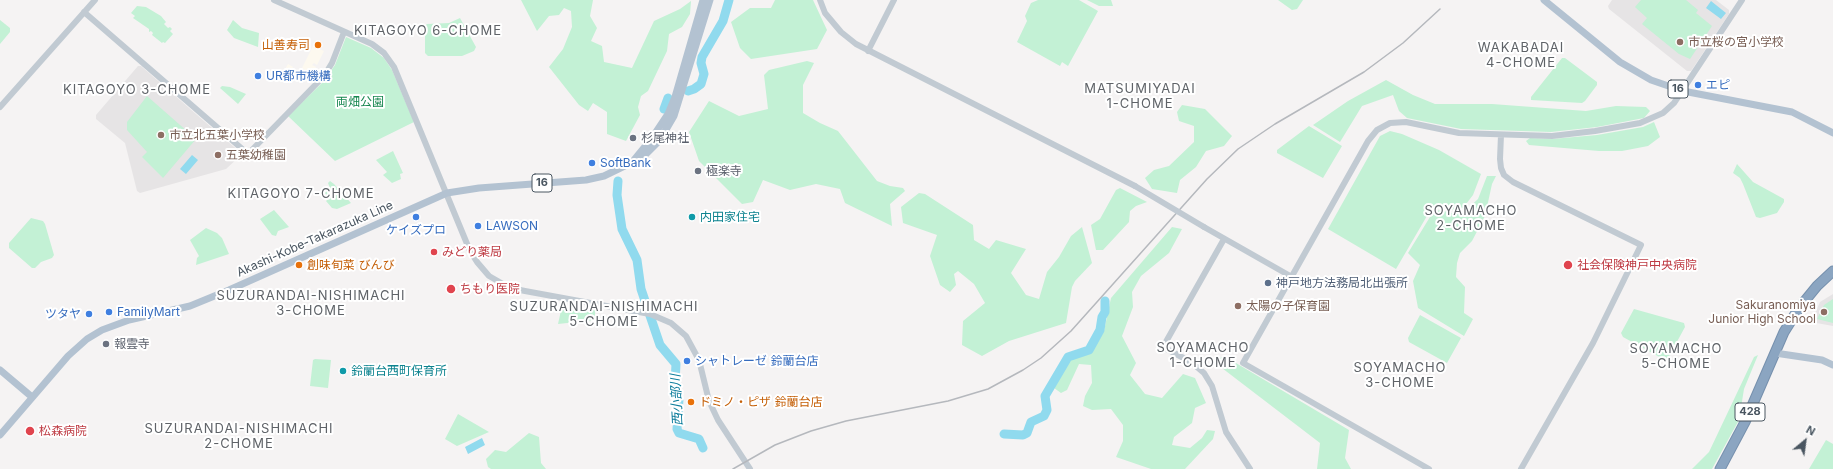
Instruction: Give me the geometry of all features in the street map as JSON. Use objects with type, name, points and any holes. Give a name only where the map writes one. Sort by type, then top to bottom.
[{"type":"highway","name":"428","points":[[1720,469],[1745,422],[1775,353],[1792,319],[1817,286],[1833,271]]},
{"type":"main road","name":"Akashi-Kobe-Takarazuka Line","points":[[634,160],[668,114],[675,97],[703,0]]},
{"type":"main road","name":"Akashi-Kobe-Takarazuka Line","points":[[0,435],[68,356],[87,339],[102,330],[129,320],[190,306],[447,193],[479,188],[586,180],[604,176],[634,160],[643,157],[660,140],[674,116],[710,0]]},
{"type":"main road","name":"16","points":[[1544,0],[1634,71],[1651,80],[1683,91],[1792,112],[1833,133]]},
{"type":"main road","points":[[1775,353],[1822,360],[1833,365]]},
{"type":"main road","points":[[0,370],[32,397]]},
{"type":"street","points":[[0,107],[95,0]]},
{"type":"street","points":[[274,0],[377,47],[384,53],[394,67],[470,251],[489,276],[510,288],[650,314],[671,323],[686,336],[699,360],[708,401],[718,420],[750,469]]},
{"type":"street","points":[[820,0],[825,13],[841,32],[856,44],[1135,186],[1224,239],[1292,277]]},
{"type":"street","points":[[868,51],[894,0]]},
{"type":"street","points":[[1429,469],[1243,364],[1368,141],[1377,130],[1390,123],[1406,122],[1459,133],[1552,136],[1595,132],[1640,123],[1663,113],[1674,103],[1742,0]]},
{"type":"street","points":[[84,12],[248,154],[324,76],[332,63],[344,32]]},
{"type":"street","points":[[1501,135],[1501,168],[1504,175],[1512,182],[1641,246],[1593,343],[1521,469]]},
{"type":"street","points":[[1224,239],[1163,347],[1191,362],[1204,373],[1212,386],[1226,432],[1250,469]]},
{"type":"shaded area","name":"市立桜の宮小学校","points":[[1612,0],[1716,0],[1729,10],[1729,14],[1691,71],[1687,71],[1609,9],[1608,6]]},
{"type":"shaded area","points":[[313,46],[324,51],[317,65],[314,63],[312,65],[316,67],[313,74],[302,68]]},
{"type":"shaded area","points":[[288,64],[293,67],[293,71],[287,79],[280,75],[282,70],[284,71]]},
{"type":"shaded area","name":"市立北五葉小学校","points":[[138,66],[141,66],[240,152],[240,156],[226,169],[140,193],[137,191],[125,143],[96,119],[96,115]]},
{"type":"shaded area","name":"Sakuranomiya Junior High School","points":[[1833,294],[1833,326],[1811,322],[1820,302]]},
{"type":"green space","points":[[521,0],[593,0],[590,16],[597,28],[591,41],[602,46],[604,62],[632,68],[654,21],[680,9],[691,1],[690,14],[682,27],[669,34],[667,51],[648,91],[641,96],[638,107],[640,115],[626,141],[607,134],[607,112],[593,103],[588,111],[579,105],[549,67],[563,49],[572,27],[571,11],[564,8],[559,15],[549,16],[537,31]]},
{"type":"green space","points":[[775,0],[813,0],[827,30],[817,49],[751,59],[740,48],[731,22],[750,8],[771,8]]},
{"type":"green space","points":[[1038,0],[1079,0],[1098,11],[1068,66],[1062,62],[1060,66],[1017,42],[1027,21],[1025,16],[1031,3]]},
{"type":"green space","points":[[1087,0],[1111,0],[1113,6],[1099,6]]},
{"type":"green space","points":[[1278,0],[1303,0],[1297,9],[1292,10]]},
{"type":"green space","points":[[1641,0],[1686,0],[1698,10],[1696,13],[1712,26],[1690,59],[1679,54],[1642,24],[1647,18],[1635,7]]},
{"type":"green space","points":[[137,6],[146,7],[161,16],[166,22],[164,24],[168,28],[170,27],[172,29],[170,31],[173,34],[165,43],[162,43],[152,35],[153,33],[151,31],[149,32],[149,29],[133,18],[135,16],[131,13]]},
{"type":"green space","points":[[460,18],[476,47],[474,51],[462,56],[428,56],[425,53],[425,26],[427,24],[449,23]]},
{"type":"green space","points":[[0,20],[10,28],[10,32],[0,44]]},
{"type":"green space","points":[[233,20],[242,28],[259,33],[258,47],[234,38],[227,30]]},
{"type":"green space","name":"両畑公園","points":[[346,37],[371,48],[384,58],[392,70],[414,122],[335,161],[288,116],[323,82],[335,65]]},
{"type":"green space","points":[[1562,58],[1565,58],[1597,82],[1597,85],[1582,103],[1531,100],[1531,97]]},
{"type":"green space","points":[[807,61],[814,63],[803,85],[803,113],[838,131],[877,181],[890,186],[903,188],[905,191],[890,204],[892,226],[845,203],[840,189],[816,184],[790,190],[763,180],[753,202],[742,204],[699,161],[689,132],[709,101],[739,116],[768,109],[764,75],[769,70]]},
{"type":"green space","points":[[1386,80],[1413,95],[1435,104],[1492,104],[1586,111],[1616,106],[1646,107],[1650,111],[1644,118],[1597,127],[1551,132],[1461,129],[1407,118],[1399,111],[1393,95],[1362,106],[1340,142],[1313,125],[1348,101]]},
{"type":"green space","points":[[222,86],[230,87],[246,94],[238,104],[220,88]]},
{"type":"green space","points":[[147,96],[196,139],[163,178],[142,157],[147,152],[127,130],[127,122]]},
{"type":"green space","points":[[1182,105],[1205,109],[1232,136],[1224,146],[1206,151],[1196,167],[1180,180],[1177,193],[1152,189],[1145,178],[1154,170],[1169,166],[1194,142],[1194,126],[1179,121],[1177,112]]},
{"type":"green space","points":[[1654,122],[1660,137],[1648,146],[1622,151],[1599,151],[1529,145],[1526,141],[1530,138],[1552,139],[1597,135],[1643,127]]},
{"type":"green space","points":[[1309,126],[1342,146],[1323,178],[1277,153],[1277,150]]},
{"type":"green space","points":[[1390,131],[1402,134],[1439,150],[1481,174],[1473,195],[1463,208],[1451,210],[1439,204],[1431,209],[1396,269],[1328,229],[1380,136]]},
{"type":"green space","points":[[393,151],[403,173],[400,174],[401,179],[392,183],[383,175],[387,172],[376,160]]},
{"type":"green space","points":[[1737,164],[1753,182],[1784,199],[1784,202],[1777,213],[1760,218],[1756,217],[1740,178],[1733,173]]},
{"type":"green space","points":[[1487,176],[1496,176],[1492,184],[1485,216],[1472,241],[1460,253],[1457,263],[1456,277],[1465,287],[1464,313],[1473,319],[1464,336],[1418,308],[1413,281],[1420,265],[1408,253],[1433,212],[1440,210],[1451,213],[1464,212],[1478,199]]},
{"type":"green space","points":[[330,181],[351,203],[337,209],[332,208],[326,201],[329,198],[325,193],[330,188],[328,183]]},
{"type":"green space","points":[[1120,188],[1147,202],[1136,206],[1130,211],[1129,222],[1103,250],[1096,250],[1091,225],[1100,219],[1116,190]]},
{"type":"green space","points":[[919,193],[925,194],[973,225],[974,240],[989,249],[996,240],[1026,249],[1011,273],[1026,295],[1039,299],[1047,272],[1059,257],[1071,236],[1082,227],[1092,263],[1075,281],[1072,287],[1066,323],[1009,341],[982,356],[962,345],[963,321],[985,303],[974,284],[958,271],[954,274],[956,285],[950,292],[940,285],[930,256],[937,235],[903,223],[901,207]]},
{"type":"green space","points":[[274,210],[289,227],[278,231],[276,236],[272,235],[260,219]]},
{"type":"green space","points":[[31,218],[43,221],[45,224],[54,255],[52,258],[41,262],[35,268],[32,268],[9,248],[9,243]]},
{"type":"green space","points":[[1172,227],[1182,229],[1169,253],[1141,276],[1132,292],[1133,307],[1122,336],[1136,363],[1130,375],[1145,394],[1162,398],[1183,374],[1195,378],[1206,403],[1195,408],[1192,423],[1174,437],[1172,445],[1190,448],[1202,438],[1207,430],[1215,431],[1213,439],[1185,469],[1151,469],[1116,457],[1123,441],[1123,425],[1111,409],[1092,410],[1083,406],[1085,396],[1092,383],[1091,365],[1079,364],[1067,390],[1061,393],[1054,388],[1070,360],[1092,352],[1104,331],[1111,298]]},
{"type":"green space","points":[[206,228],[217,233],[222,238],[229,254],[196,265],[197,258],[199,256],[190,240]]},
{"type":"green space","points":[[1833,299],[1833,323],[1817,319],[1824,305]]},
{"type":"green space","points":[[562,306],[595,310],[595,320],[558,324]]},
{"type":"green space","points":[[1634,309],[1684,323],[1685,327],[1667,360],[1623,337],[1621,333]]},
{"type":"green space","points":[[1420,315],[1461,338],[1447,363],[1409,342],[1408,338]]},
{"type":"green space","points":[[1758,355],[1744,389],[1739,420],[1712,469],[1692,469],[1709,452],[1754,357]]},
{"type":"green space","points":[[1224,356],[1349,430],[1345,458],[1351,469],[1317,469],[1320,443],[1218,365],[1216,360]]},
{"type":"green space","points":[[313,360],[331,360],[328,388],[310,386]]},
{"type":"green space","points":[[458,414],[489,432],[457,446],[445,439]]},
{"type":"green space","points":[[529,433],[539,437],[541,463],[546,469],[491,469],[488,467],[486,459],[495,450],[506,452]]},
{"type":"green space","points":[[1826,440],[1833,444],[1833,469],[1809,469]]},
{"type":"water","points":[[1711,1],[1726,13],[1721,19],[1706,8]]},
{"type":"water","points":[[192,155],[198,160],[186,174],[180,169]]},
{"type":"water","points":[[482,438],[485,445],[468,454],[465,447]]},
{"type":"waterway","name":"西小部川","points":[[688,91],[701,84],[704,74],[701,63],[702,57],[723,21],[729,0]]},
{"type":"waterway","name":"西小部川","points":[[664,109],[668,98]]},
{"type":"waterway","name":"西小部川","points":[[618,181],[617,195],[622,229],[637,260],[641,289],[660,345],[676,364],[675,383],[679,399],[677,429],[679,433],[699,439],[703,448]]},
{"type":"waterway","points":[[1004,434],[1023,435],[1027,433],[1031,422],[1044,416],[1047,410],[1045,396],[1068,357],[1089,350],[1100,330],[1102,317],[1105,312],[1105,301]]},
{"type":"railway","points":[[733,469],[775,445],[811,431],[846,421],[948,401],[988,389],[1023,370],[1041,358],[1071,331],[1207,179],[1238,149],[1275,124],[1364,72],[1403,43],[1440,9]]},
{"type":"place","name":"市立桜の宮小学校","points":[[1680,42]]},
{"type":"place","name":"山善寿司","points":[[318,45]]},
{"type":"place","name":"UR都市機構","points":[[258,76]]},
{"type":"place","name":"エピ","points":[[1698,85]]},
{"type":"place","name":"市立北五葉小学校","points":[[161,135]]},
{"type":"place","name":"杉尾神社","points":[[633,138]]},
{"type":"place","name":"五葉幼稚園","points":[[218,155]]},
{"type":"place","name":"SoftBank","points":[[592,163]]},
{"type":"place","name":"極楽寺","points":[[698,171]]},
{"type":"place","name":"ケイズプロ","points":[[416,217]]},
{"type":"place","name":"内田家住宅","points":[[692,217]]},
{"type":"place","name":"LAWSON","points":[[478,226]]},
{"type":"place","name":"みどり薬局","points":[[434,252]]},
{"type":"place","name":"創味旬菜 びんび","points":[[299,265]]},
{"type":"place","name":"社会保険神戸中央病院","points":[[1568,265]]},
{"type":"place","name":"神戸地方法務局北出張所","points":[[1268,283]]},
{"type":"place","name":"ちもり医院","points":[[451,289]]},
{"type":"place","name":"太陽の子保育園","points":[[1238,306]]},
{"type":"place","name":"FamilyMart","points":[[109,312]]},
{"type":"place","name":"Sakuranomiya Junior High School","points":[[1824,312]]},
{"type":"place","name":"ツタヤ","points":[[89,314]]},
{"type":"place","name":"報雲寺","points":[[106,344]]},
{"type":"place","name":"シャトレーゼ 鈴蘭台店","points":[[687,361]]},
{"type":"place","name":"鈴蘭台西町保育所","points":[[343,371]]},
{"type":"place","name":"ドミノ・ピザ 鈴蘭台店","points":[[691,402]]},
{"type":"place","name":"松森病院","points":[[30,431]]},
{"type":"district","name":"KITAGOYO 6-CHOME","points":[[428,31]]},
{"type":"district","name":"WAKABADAI 4-CHOME","points":[[1521,56]]},
{"type":"district","name":"KITAGOYO 3-CHOME","points":[[137,90]]},
{"type":"district","name":"MATSUMIYADAI 1-CHOME","points":[[1140,96]]},
{"type":"district","name":"KITAGOYO 7-CHOME","points":[[301,194]]},
{"type":"district","name":"SOYAMACHO 2-CHOME","points":[[1471,218]]},
{"type":"district","name":"SUZURANDAI-NISHIMACHI 3-CHOME","points":[[311,304]]},
{"type":"district","name":"SUZURANDAI-NISHIMACHI 5-CHOME","points":[[604,314]]},
{"type":"district","name":"SOYAMACHO 1-CHOME","points":[[1203,356]]},
{"type":"district","name":"SOYAMACHO 5-CHOME","points":[[1676,356]]},
{"type":"district","name":"SOYAMACHO 3-CHOME","points":[[1400,376]]},
{"type":"district","name":"SUZURANDAI-NISHIMACHI 2-CHOME","points":[[239,436]]}]
